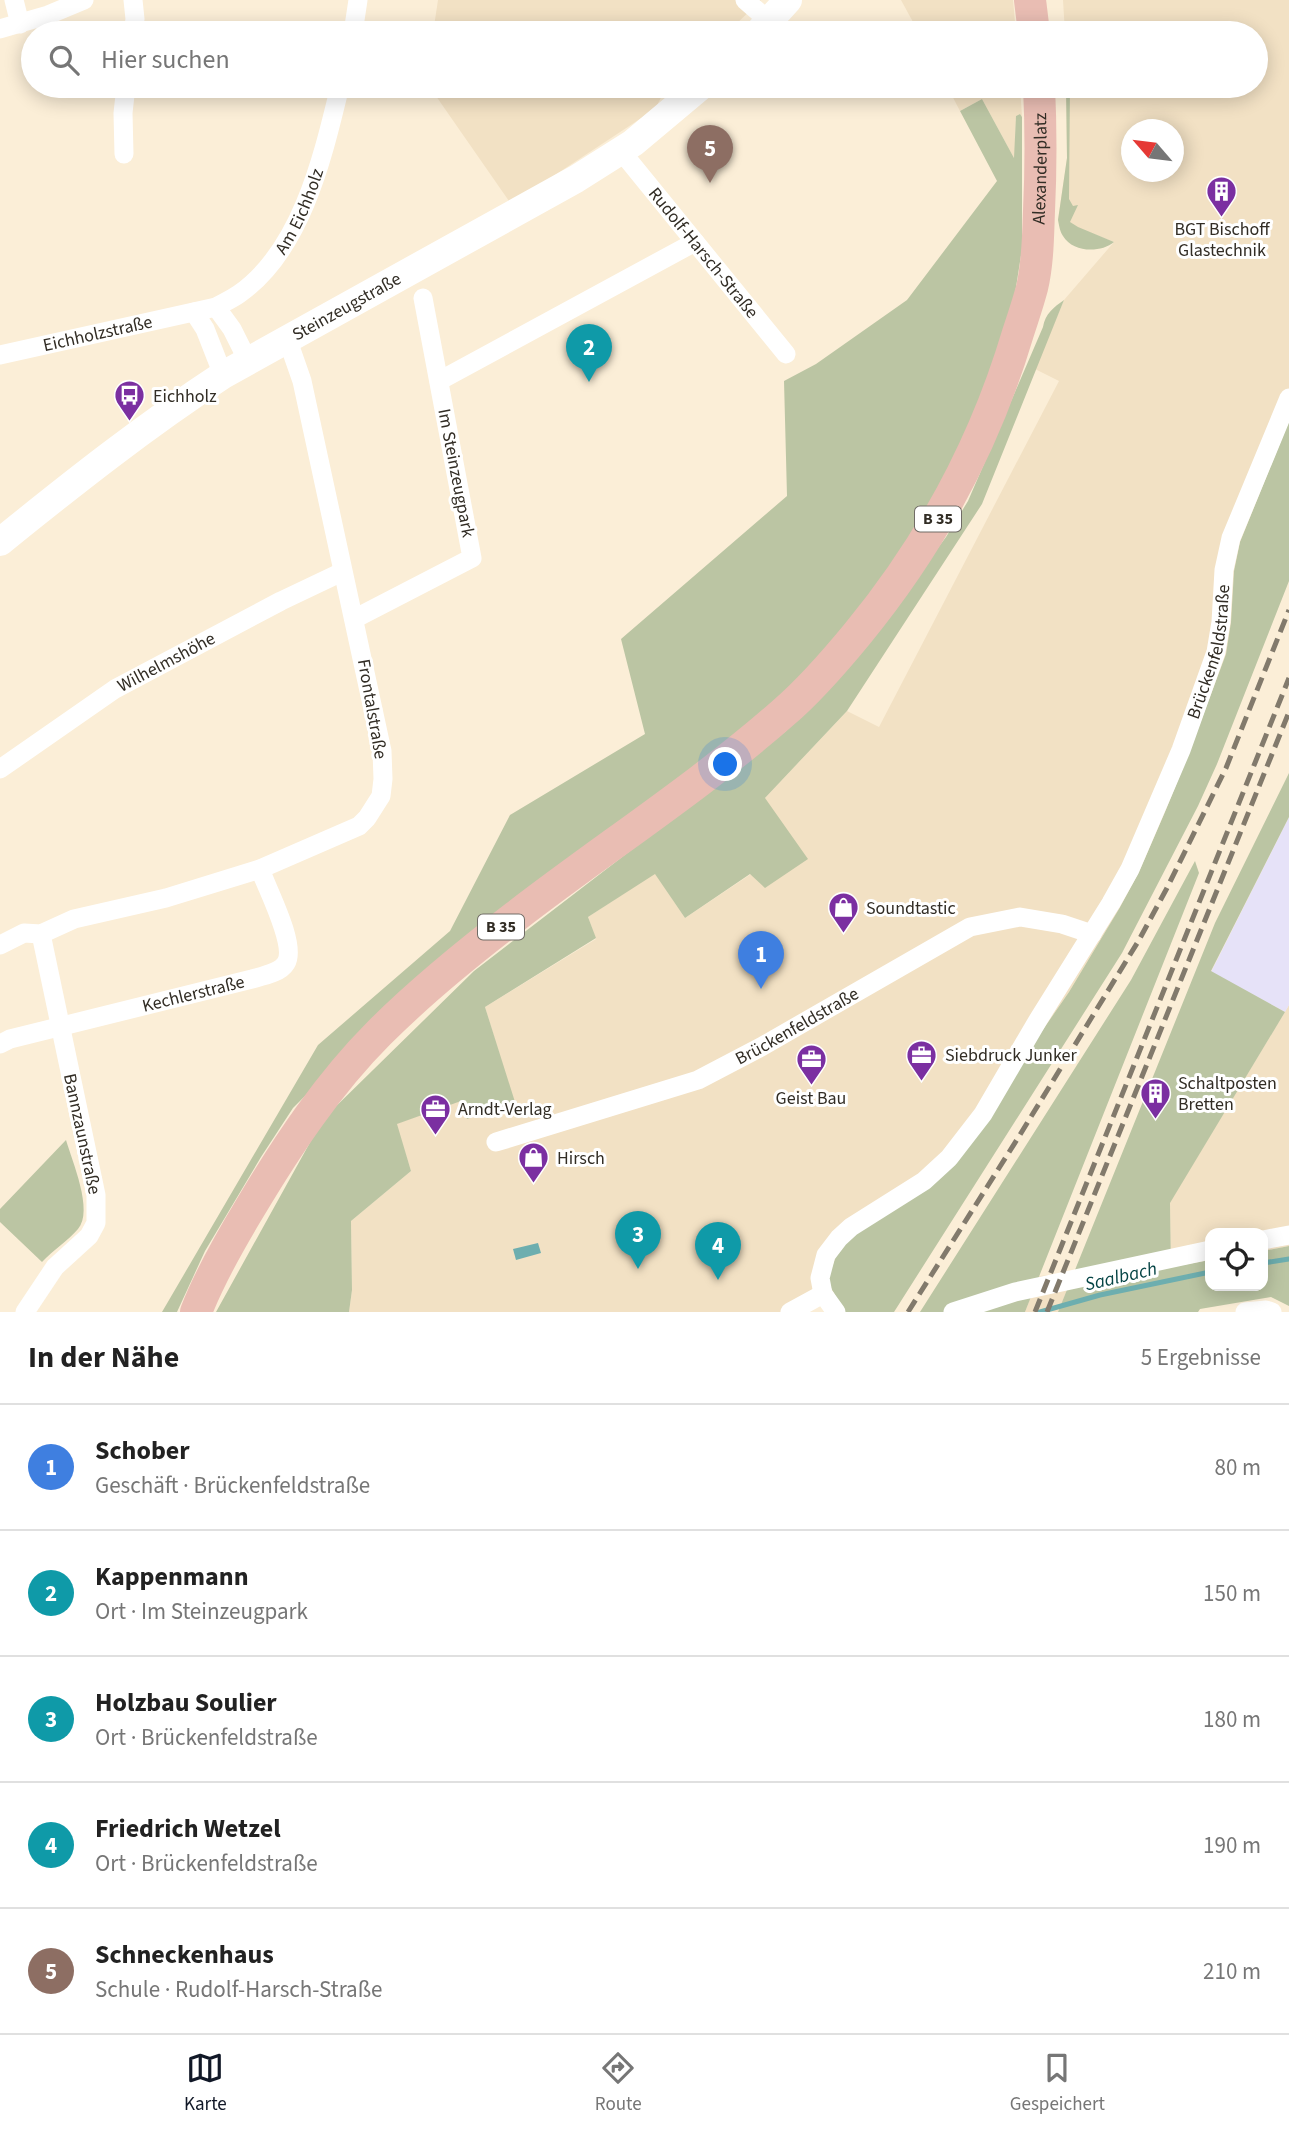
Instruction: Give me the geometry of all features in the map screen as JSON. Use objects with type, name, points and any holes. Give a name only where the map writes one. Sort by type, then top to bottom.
[{"type":"main road","points":[[1030,0],[1033,21]]},
{"type":"main road","name":"Alexanderplatz","points":[[196,1312],[234,1235],[295,1136],[334,1084],[379,1033],[450,969],[514,917],[753,740],[788,710],[837,659],[879,608],[920,550],[953,493],[986,425],[1008,366],[1032,287],[1038,251],[1042,140],[1040,98]]},
{"type":"street","points":[[0,29],[20,23],[14,0]]},
{"type":"street","points":[[27,21],[84,0]]},
{"type":"street","points":[[134,0],[135,21]]},
{"type":"street","points":[[355,21],[358,0]]},
{"type":"street","points":[[745,0],[759,21]]},
{"type":"street","points":[[769,21],[788,0]]},
{"type":"street","points":[[124,154],[125,98]]},
{"type":"street","name":"Am Eichholz","points":[[216,307],[239,294],[270,267],[302,213],[322,157],[337,98]]},
{"type":"street","name":"Steinzeugstraße","points":[[0,542],[169,410],[223,375],[576,179],[621,151],[686,98]]},
{"type":"street","name":"Rudolf-Harsch-Straße","points":[[621,151],[786,354]]},
{"type":"street","points":[[439,381],[695,242]]},
{"type":"street","name":"Im Steinzeugpark","points":[[354,619],[472,558],[423,298]]},
{"type":"street","points":[[216,307],[232,329],[248,360]]},
{"type":"street","name":"Eichholzstraße","points":[[0,355],[216,307]]},
{"type":"street","points":[[194,312],[205,329],[223,375]]},
{"type":"street","name":"Frontalstraße","points":[[0,945],[24,933],[40,934],[74,919],[166,898],[260,869],[359,826],[381,796],[382,751],[302,381],[287,338]]},
{"type":"street","name":"Brückenfeldstraße","points":[[823,1294],[820,1278],[822,1265],[839,1238],[851,1227],[924,1181],[949,1158],[983,1114],[1130,869],[1181,750],[1216,652],[1224,570],[1231,538],[1289,398]]},
{"type":"street","name":"Wilhelmshöhe","points":[[0,768],[115,689],[281,601],[342,572]]},
{"type":"street","name":"Kechlerstraße","points":[[0,1044],[10,1039],[279,970],[287,962],[289,951],[260,869]]},
{"type":"street","name":"Brückenfeldstraße","points":[[496,1142],[698,1080],[761,1047],[970,927],[1020,917],[1062,924],[1092,934]]},
{"type":"street","name":"Bannzaunstraße","points":[[25,1312],[55,1267],[89,1236],[96,1223],[96,1195],[40,934]]},
{"type":"street","points":[[1268,1239],[1289,1235]]},
{"type":"street","points":[[953,1312],[1015,1292],[1205,1251]]},
{"type":"street","points":[[790,1312],[823,1294],[836,1312]]},
{"type":"street","points":[[1245,1312],[1272,1312]]},
{"type":"shaded area","points":[[438,0],[761,0],[739,21],[435,21]]},
{"type":"shaded area","points":[[901,0],[1013,0],[1015,21],[912,21]]},
{"type":"shaded area","points":[[1063,0],[1289,0],[1289,421],[1240,542],[1234,571],[1226,654],[1189,753],[1139,872],[1069,992],[984,1115],[809,1312],[349,1312],[352,1290],[351,1221],[411,1171],[396,1124],[461,1100],[514,1102],[485,1007],[596,939],[588,917],[655,873],[685,918],[751,874],[765,798],[847,711],[879,727],[1059,381],[1035,369],[1064,300],[1114,242],[1058,220],[1067,158],[1066,98],[1268,98],[1268,21],[1064,21]]},
{"type":"shaded area","points":[[437,98],[661,98],[655,109],[511,204]]},
{"type":"shaded area","points":[[953,98],[1021,98],[1022,117],[1020,114],[1016,116],[1015,160],[982,99],[960,111]]},
{"type":"shaded area","points":[[1289,817],[1289,1005],[1285,1012],[1211,972]]},
{"type":"shaded area","points":[[1289,1005],[1289,1246],[1268,1250],[1268,1228],[1205,1228],[1205,1261],[1171,1267],[1170,1202]]},
{"type":"shaded area","points":[[1074,1273],[1058,1312],[1025,1312],[1039,1276]]},
{"type":"green space","points":[[1066,98],[1070,98],[1069,199],[1073,206],[1078,205],[1070,222],[1114,242],[1108,246],[1087,250],[1073,246],[1061,233],[1058,220],[1067,158]]},
{"type":"green space","points":[[982,99],[1014,158],[1016,116],[1020,114],[1022,117],[1022,249],[1014,300],[992,380],[957,463],[874,594],[782,701],[336,1065],[293,1108],[205,1251],[177,1312],[162,1312],[318,1045],[450,931],[510,815],[645,734],[621,639],[787,496],[784,381],[816,364],[907,300],[997,181],[960,111]]},
{"type":"green space","points":[[1064,300],[982,504],[847,711],[765,798],[808,859],[765,888],[750,874],[685,918],[655,874],[588,917],[596,938],[485,1007],[515,1102],[467,1119],[461,1101],[397,1124],[411,1171],[351,1221],[352,1290],[349,1312],[216,1312],[323,1119],[474,971],[786,731],[888,615],[946,537],[968,501],[1046,318],[1053,308]]},
{"type":"green space","points":[[1289,421],[1289,581],[1198,806],[1122,953],[894,1312],[845,1312],[827,1281],[840,1245],[952,1161],[1069,992],[1139,872],[1189,753],[1226,654],[1234,571],[1240,542]]},
{"type":"green space","points":[[1289,773],[1289,817],[1211,971],[1285,1012],[1170,1203],[1171,1267],[1205,1261],[1205,1291],[1268,1291],[1268,1250],[1289,1246],[1289,1306],[1271,1297],[1200,1309],[1198,1312],[1058,1312],[1215,923]]},
{"type":"green space","points":[[1195,861],[1199,873],[1025,1312],[920,1312],[1131,980]]},
{"type":"green space","points":[[66,1140],[83,1198],[82,1221],[78,1229],[42,1262],[0,1222],[0,1209]]},
{"type":"water","points":[[538,1243],[541,1253],[516,1260],[513,1249]]},
{"type":"waterway","name":"Saalbach","points":[[1268,1262],[1289,1259]]},
{"type":"waterway","name":"Saalbach","points":[[1040,1312],[1100,1295],[1205,1273]]},
{"type":"railway","points":[[908,1312],[1139,940],[1226,768],[1289,610]]},
{"type":"railway","points":[[1035,1312],[1289,678]]},
{"type":"railway","points":[[1047,1312],[1289,712]]},
{"type":"place","name":"Schneckenhaus","points":[[710,183]]},
{"type":"place","name":"BGT Bischoff Glastechnik","points":[[1222,218]]},
{"type":"place","name":"Kappenmann","points":[[589,382]]},
{"type":"place","name":"Eichholz","points":[[130,423]]},
{"type":"place","name":"Soundtastic","points":[[843,935]]},
{"type":"place","name":"Schober","points":[[761,989]]},
{"type":"place","name":"Siebdruck Junker","points":[[922,1082]]},
{"type":"place","name":"Geist Bau","points":[[811,1087]]},
{"type":"place","name":"Schaltposten Bretten","points":[[1155,1120]]},
{"type":"place","name":"Arndt-Verlag","points":[[435,1136]]},
{"type":"place","name":"Hirsch","points":[[534,1185]]},
{"type":"place","name":"Holzbau Soulier","points":[[638,1269]]},
{"type":"place","name":"Friedrich Wetzel","points":[[718,1280]]}]
